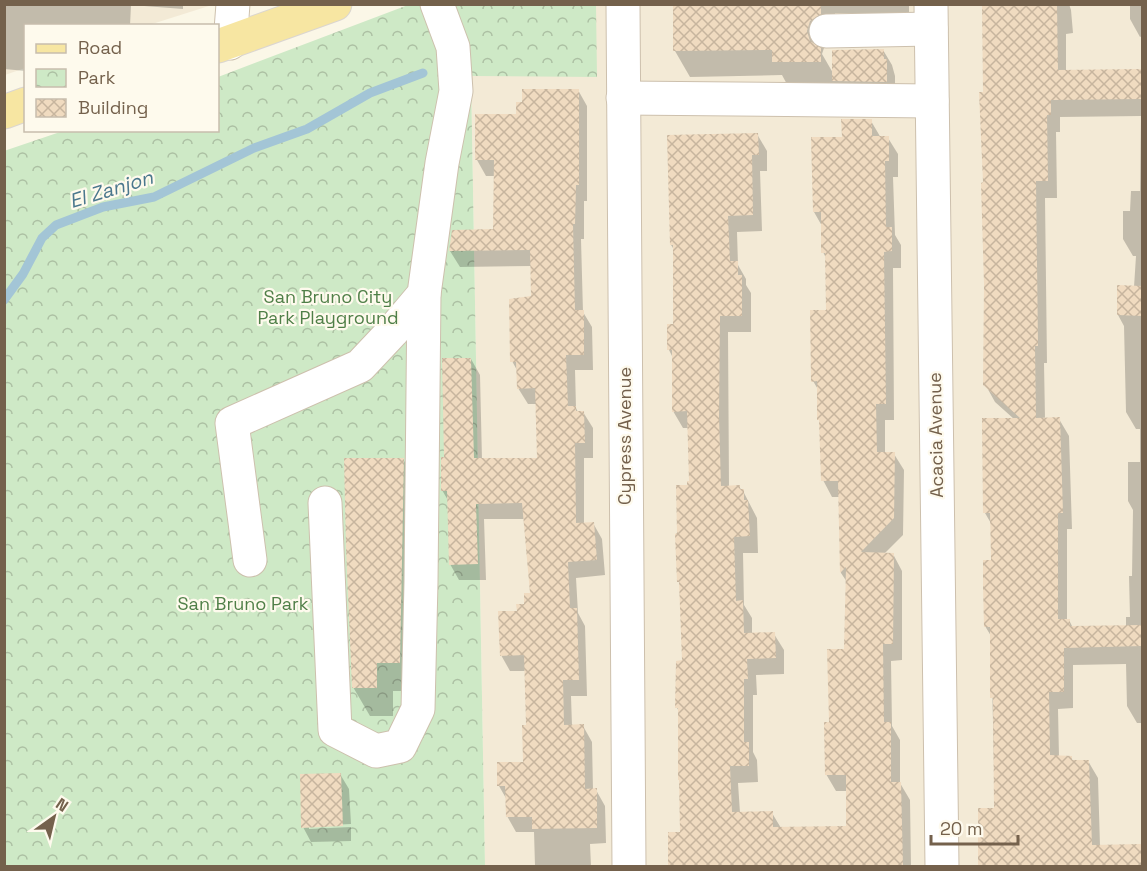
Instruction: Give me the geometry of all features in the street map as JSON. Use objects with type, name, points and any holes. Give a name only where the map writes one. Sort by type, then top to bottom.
[{"type":"main road","points":[[224,44],[335,4]]},
{"type":"main road","points":[[4,112],[24,105]]},
{"type":"street","points":[[224,44],[233,4]]},
{"type":"street","points":[[325,502],[335,730],[376,751],[400,746],[418,709],[424,294],[442,163],[456,91],[453,47],[437,4]]},
{"type":"street","name":"Cypress Avenue","points":[[623,4],[629,867]]},
{"type":"street","points":[[826,31],[931,17]]},
{"type":"street","name":"Acacia Avenue","points":[[931,17],[942,867]]},
{"type":"street","points":[[623,98],[932,101]]},
{"type":"street","points":[[249,560],[232,423],[360,366],[424,294]]},
{"type":"shaded area","points":[[5,4],[212,5],[152,24],[24,24],[24,68],[5,75]]},
{"type":"shaded area","points":[[458,5],[1142,5],[1142,866],[485,866],[471,76]]},
{"type":"green space","name":"San Bruno Park","points":[[408,5],[596,5],[597,77],[471,76],[485,866],[5,866],[4,151],[60,132],[219,132],[219,77]]},
{"type":"building","points":[[673,4],[821,4],[821,14],[810,21],[807,31],[810,41],[821,48],[821,62],[772,62],[772,50],[673,51]]},
{"type":"building","points":[[982,4],[1057,4],[1058,70],[1143,69],[1143,99],[1051,100],[1051,115],[1047,115],[1048,181],[1036,181],[1038,346],[1035,346],[1036,418],[1060,417],[1063,513],[1058,513],[1058,619],[1070,619],[1070,626],[1143,625],[1143,646],[1064,648],[1064,692],[1049,692],[1050,755],[1072,756],[1072,760],[1089,760],[1092,845],[1143,844],[1143,867],[978,867],[978,808],[994,808],[990,627],[984,627],[983,585],[983,560],[991,560],[990,513],[983,513],[982,418],[1020,418],[983,385],[984,284],[981,183],[983,182],[979,92],[983,92]]},
{"type":"building","points":[[884,49],[884,59],[887,59],[887,82],[832,81],[832,50]]},
{"type":"building","points":[[522,89],[579,89],[579,185],[576,185],[575,224],[573,224],[575,310],[584,310],[584,355],[566,355],[568,406],[576,406],[576,411],[584,411],[585,443],[575,443],[576,523],[594,522],[597,560],[568,562],[570,608],[577,608],[579,680],[563,680],[564,725],[584,724],[585,789],[597,788],[597,828],[532,829],[532,817],[506,817],[505,786],[497,786],[497,762],[523,762],[522,725],[526,725],[524,655],[500,656],[498,611],[517,611],[516,604],[524,604],[524,593],[530,593],[522,503],[476,504],[478,564],[449,565],[447,491],[441,491],[441,457],[444,457],[442,358],[471,358],[474,458],[537,458],[535,388],[517,389],[516,362],[510,362],[509,299],[531,296],[530,250],[449,251],[452,230],[493,229],[494,160],[475,160],[475,114],[516,114],[516,102],[522,102]]},
{"type":"building","points":[[841,119],[872,119],[872,136],[889,136],[889,161],[885,161],[886,227],[892,227],[892,251],[884,252],[886,404],[876,404],[877,452],[895,452],[894,518],[861,552],[894,553],[893,644],[883,644],[884,722],[891,722],[891,782],[901,782],[903,867],[668,867],[668,832],[680,832],[678,708],[675,708],[676,661],[682,660],[675,534],[677,533],[676,485],[687,485],[689,481],[687,411],[672,412],[672,350],[667,350],[667,324],[673,324],[673,245],[670,245],[667,135],[758,133],[759,155],[752,155],[753,215],[728,216],[730,261],[738,261],[738,275],[742,275],[742,316],[720,316],[721,486],[740,485],[740,489],[744,489],[744,500],[748,500],[750,536],[734,537],[736,601],[743,600],[744,633],[775,632],[776,658],[747,659],[748,679],[744,679],[744,742],[749,742],[749,766],[730,766],[732,812],[773,811],[773,827],[846,826],[846,775],[825,775],[824,722],[829,722],[827,649],[844,649],[846,567],[840,573],[838,481],[821,481],[817,381],[811,382],[810,310],[826,310],[825,253],[821,253],[821,212],[813,212],[811,137],[842,137]]},
{"type":"building","points":[[1117,285],[1143,286],[1143,316],[1117,315]]},
{"type":"building","points":[[344,458],[404,458],[400,663],[377,663],[377,688],[352,688]]},
{"type":"building","points":[[341,773],[343,826],[301,828],[300,774]]},
{"type":"waterway","name":"El Zanjon","points":[[4,300],[23,274],[42,238],[56,225],[103,207],[154,197],[254,148],[307,129],[370,93],[423,73]]},
{"type":"park label","name":"San Bruno City Park Playground","points":[[328,307]]}]
